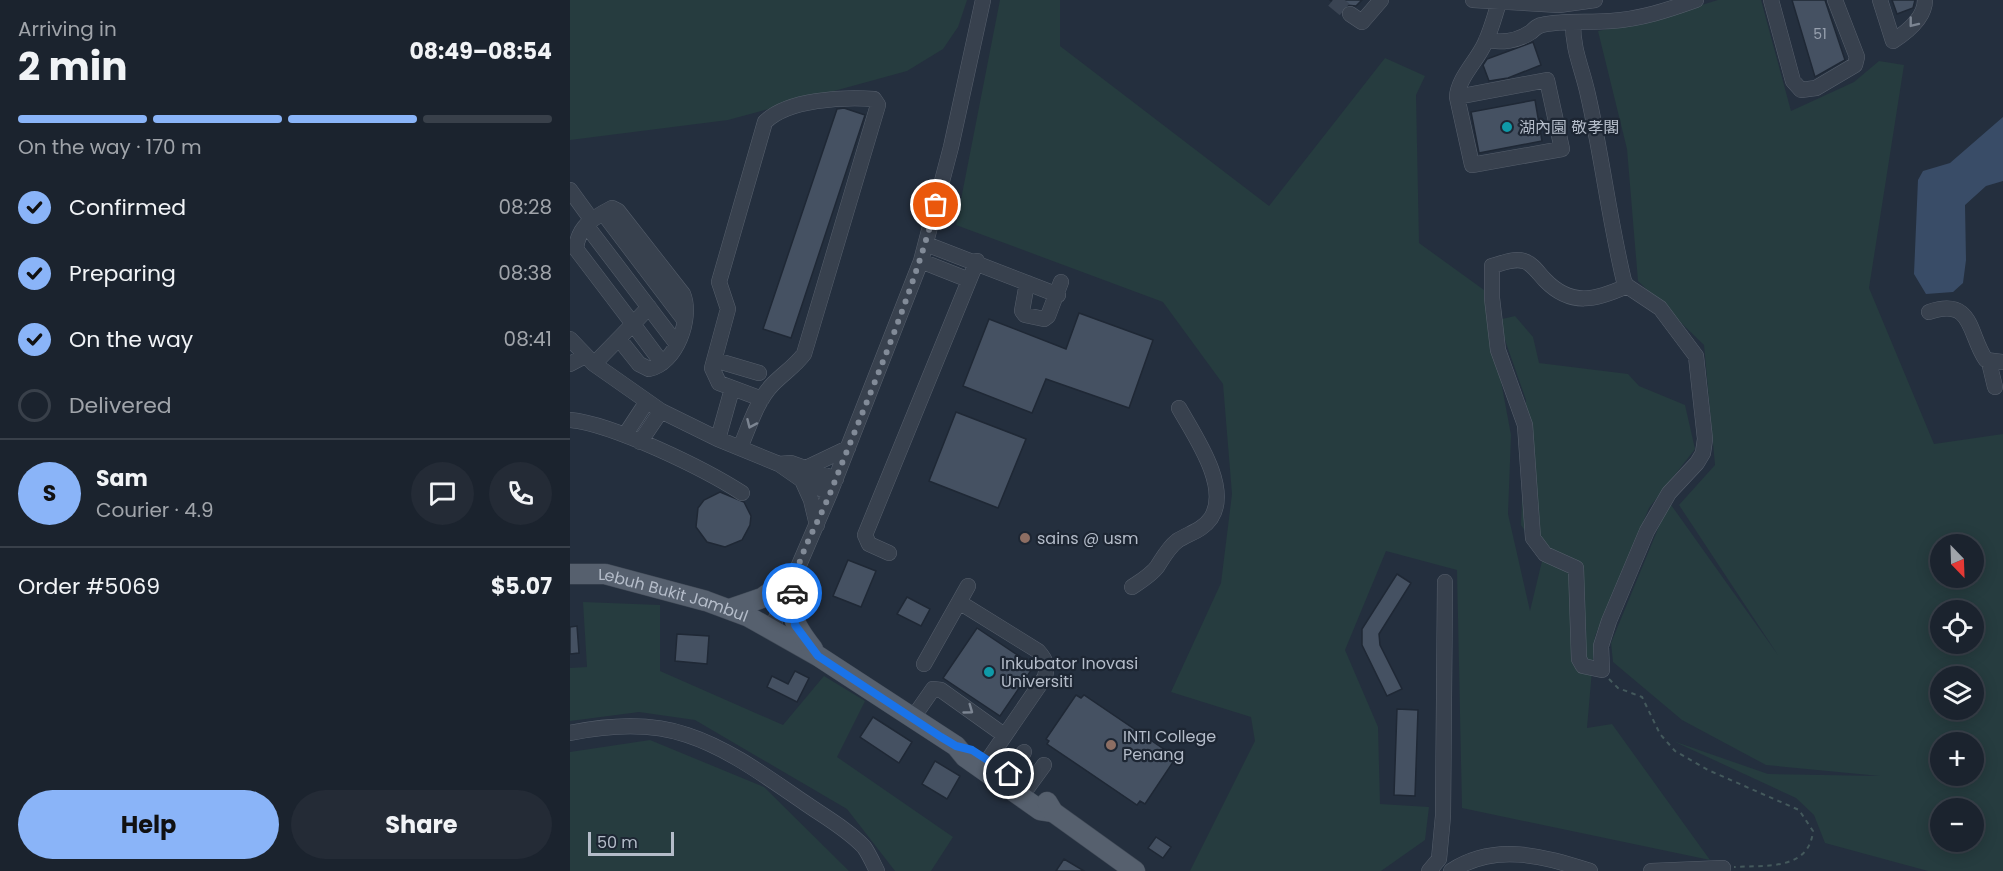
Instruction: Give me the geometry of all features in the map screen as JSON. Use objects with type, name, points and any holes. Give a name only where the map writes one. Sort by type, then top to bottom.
[{"type":"main road","name":"Lebuh Bukit Jambul","points":[[570,574],[605,574],[729,609],[771,630],[818,656],[956,746],[972,750],[988,760],[1046,801],[1053,812],[1135,871]]},
{"type":"main road","points":[[729,609],[762,598],[794,575]]},
{"type":"main road","points":[[794,575],[791,603],[795,625],[818,656]]},
{"type":"main road","name":"Lebuh Bukit Jambul","points":[[956,746],[965,757],[1040,810],[1053,812]]},
{"type":"street","points":[[771,630],[833,486],[921,261],[951,147],[983,0]]},
{"type":"street","points":[[1350,14],[1362,22],[1381,0]]},
{"type":"street","points":[[1473,0],[1559,5],[1595,0]]},
{"type":"street","points":[[1486,40],[1499,42],[1518,38],[1537,25],[1653,15],[1696,0]]},
{"type":"street","points":[[1771,0],[1793,81],[1801,90],[1816,88],[1855,65],[1857,57],[1834,0]]},
{"type":"street","points":[[1880,0],[1893,41],[1911,29],[1925,6],[1925,0]]},
{"type":"street","points":[[1457,97],[1547,80],[1562,149],[1472,165],[1457,97],[1457,86],[1471,70],[1486,40],[1499,2]]},
{"type":"street","points":[[1573,23],[1573,46],[1588,94],[1611,229],[1627,286],[1660,308],[1696,356],[1705,439],[1703,453],[1697,463],[1669,493],[1647,531],[1609,621],[1601,646],[1602,670],[1584,666],[1580,659],[1576,568],[1545,554],[1533,538],[1525,425],[1498,350],[1492,298],[1492,266],[1511,260],[1529,263],[1557,290],[1577,300],[1603,297],[1627,286]]},
{"type":"street","points":[[740,448],[762,399],[772,384],[797,364],[804,354],[878,105],[874,99],[841,97],[783,110],[773,114],[765,122],[719,282],[728,309],[712,368],[719,383],[762,399]]},
{"type":"street","points":[[573,198],[594,219],[649,307],[676,343]]},
{"type":"street","points":[[619,339],[639,364],[649,369],[662,363],[676,343],[685,321],[686,303],[683,294],[618,211],[612,208],[594,219],[579,233],[576,249],[662,363]]},
{"type":"street","points":[[926,244],[977,261],[1027,283],[1059,288],[1048,316],[1044,319],[1025,315],[1022,311],[1027,283]]},
{"type":"street","points":[[921,261],[969,280]]},
{"type":"street","points":[[889,554],[869,544],[865,535],[977,261]]},
{"type":"street","points":[[570,364],[590,360],[619,339],[649,307]]},
{"type":"street","points":[[1929,312],[1954,308],[1965,316],[1996,362],[1995,387]]},
{"type":"street","points":[[570,339],[590,360],[646,403],[718,439],[779,464],[791,463],[804,474],[833,486]]},
{"type":"street","points":[[715,360],[759,374]]},
{"type":"street","points":[[718,439],[732,389]]},
{"type":"street","points":[[625,435],[646,403]]},
{"type":"street","points":[[1132,587],[1156,568],[1163,556],[1177,541],[1196,533],[1211,519],[1217,504],[1215,481],[1207,458],[1179,408]]},
{"type":"street","points":[[640,442],[661,411]]},
{"type":"street","points":[[570,420],[625,435],[726,482],[742,493]]},
{"type":"street","points":[[804,474],[848,448]]},
{"type":"street","points":[[804,474],[817,525]]},
{"type":"street","points":[[1430,871],[1440,859],[1443,816],[1444,582]]},
{"type":"street","points":[[924,664],[968,586]]},
{"type":"street","points":[[959,602],[1038,651],[1045,659],[1048,668],[1045,677],[988,760]]},
{"type":"street","points":[[912,719],[926,695],[933,689],[941,690],[1004,735]]},
{"type":"street","points":[[570,733],[604,726],[646,726],[686,735],[716,747],[763,775],[844,830],[865,849],[877,871]]},
{"type":"street","points":[[1009,774],[1024,752]]},
{"type":"street","points":[[1028,788],[1044,765]]},
{"type":"street","points":[[1451,871],[1476,857],[1518,854],[1553,859],[1590,871]]},
{"type":"street","points":[[1650,871],[1723,868]]},
{"type":"path","points":[[1602,670],[1618,688],[1642,697],[1660,734],[1675,751],[1708,770],[1799,810],[1813,831],[1809,849],[1785,864],[1723,868]]},
{"type":"green space","points":[[570,0],[967,0],[958,27],[943,49],[907,71],[728,120],[570,140]]},
{"type":"green space","points":[[1000,0],[1060,0],[1060,46],[1269,206],[1385,58],[1425,76],[1416,95],[1419,243],[1484,290],[1511,435],[1508,514],[1530,611],[1543,557],[1521,525],[1526,400],[1498,320],[1515,316],[1533,337],[1539,363],[1628,374],[1639,386],[1685,405],[1695,449],[1649,508],[1595,636],[1587,728],[1612,724],[1710,860],[1462,808],[1457,570],[1386,551],[1345,650],[1378,727],[1380,804],[1429,807],[1425,840],[1381,871],[1190,871],[1255,741],[1251,717],[1171,692],[1221,583],[1232,494],[1223,384],[1163,302],[956,225]]},
{"type":"green space","points":[[1718,0],[1761,0],[1791,111],[1854,82],[1879,61],[1904,65],[1869,288],[1934,444],[2003,434],[2003,871],[1928,871],[1825,843],[1814,815],[1796,798],[1673,741],[1768,774],[1880,776],[1766,765],[1682,720],[1613,662],[1611,643],[1669,502],[1778,655],[1679,505],[1715,465],[1704,345],[1638,281],[1627,149],[1598,31],[1652,20]]},
{"type":"green space","points":[[583,602],[660,605],[660,671],[783,725],[824,676],[865,701],[837,757],[953,837],[931,871],[895,871],[847,809],[695,720],[639,712],[570,721],[570,668],[587,667]]},
{"type":"green space","points":[[650,740],[764,787],[849,871],[570,871],[570,752]]},
{"type":"water","points":[[2003,117],[2003,181],[1986,186],[1965,205],[1966,260],[1963,283],[1953,292],[1926,294],[1914,274],[1918,180],[1923,171],[1950,163]]},
{"type":"building","points":[[1330,0],[1362,0],[1356,6],[1346,5],[1341,10]]},
{"type":"building","points":[[1792,0],[1825,0],[1845,60],[1815,77]]},
{"type":"building","points":[[1892,0],[1915,0],[1913,8],[1897,14]]},
{"type":"building","points":[[1533,42],[1541,65],[1508,78],[1489,81],[1483,65],[1487,59]]},
{"type":"building","name":"湖內園 敬孝閣","points":[[1535,100],[1542,141],[1479,153],[1471,112]]},
{"type":"building","points":[[844,108],[865,115],[791,338],[763,329],[837,109]]},
{"type":"building","points":[[1079,313],[1153,340],[1129,408],[1046,379],[1032,413],[963,386],[989,319],[1066,349]]},
{"type":"building","points":[[956,412],[1026,439],[998,508],[929,481]]},
{"type":"building","points":[[720,492],[744,502],[751,516],[750,525],[742,540],[725,547],[707,542],[696,527],[698,508],[704,500]]},
{"type":"building","points":[[848,560],[876,571],[861,607],[833,596]]},
{"type":"building","points":[[1397,574],[1411,583],[1379,634],[1380,645],[1402,689],[1387,696],[1362,645],[1362,629]]},
{"type":"building","points":[[907,597],[930,609],[921,626],[897,614]]},
{"type":"building","points":[[577,626],[579,653],[570,654],[570,627]]},
{"type":"building","name":"Inkubator Inovasi Universiti","points":[[977,628],[1034,666],[1000,716],[943,678]]},
{"type":"building","points":[[677,634],[709,636],[707,664],[675,661]]},
{"type":"building","points":[[795,671],[809,678],[797,702],[767,687],[772,676],[788,684]]},
{"type":"building","points":[[1076,695],[1081,698],[1084,695],[1171,754],[1168,759],[1173,762],[1145,804],[1140,801],[1137,805],[1047,744],[1049,741],[1046,739]]},
{"type":"building","points":[[1397,709],[1418,710],[1415,796],[1394,795]]},
{"type":"building","points":[[873,717],[912,742],[899,763],[860,737]]},
{"type":"building","points":[[935,761],[960,776],[947,799],[922,784]]},
{"type":"building","points":[[1156,837],[1171,847],[1163,858],[1148,848]]},
{"type":"building","points":[[1064,859],[1084,871],[1056,871]]},
{"type":"tunnel","points":[[1333,0],[1350,14]]},
{"type":"way so far","points":[[792,593],[794,575],[830,493],[921,261],[936,205]]},
{"type":"place","name":"湖內園 敬孝閣","points":[[1507,127]]},
{"type":"place","name":"sains @ usm","points":[[1025,538]]},
{"type":"place","name":"Inkubator Inovasi Universiti","points":[[989,672]]},
{"type":"place","name":"INTI College Penang","points":[[1111,745]]},
{"type":"route","points":[[792,593],[792,615],[795,625],[818,656],[941,737],[956,746],[972,750],[1009,774]]}]
